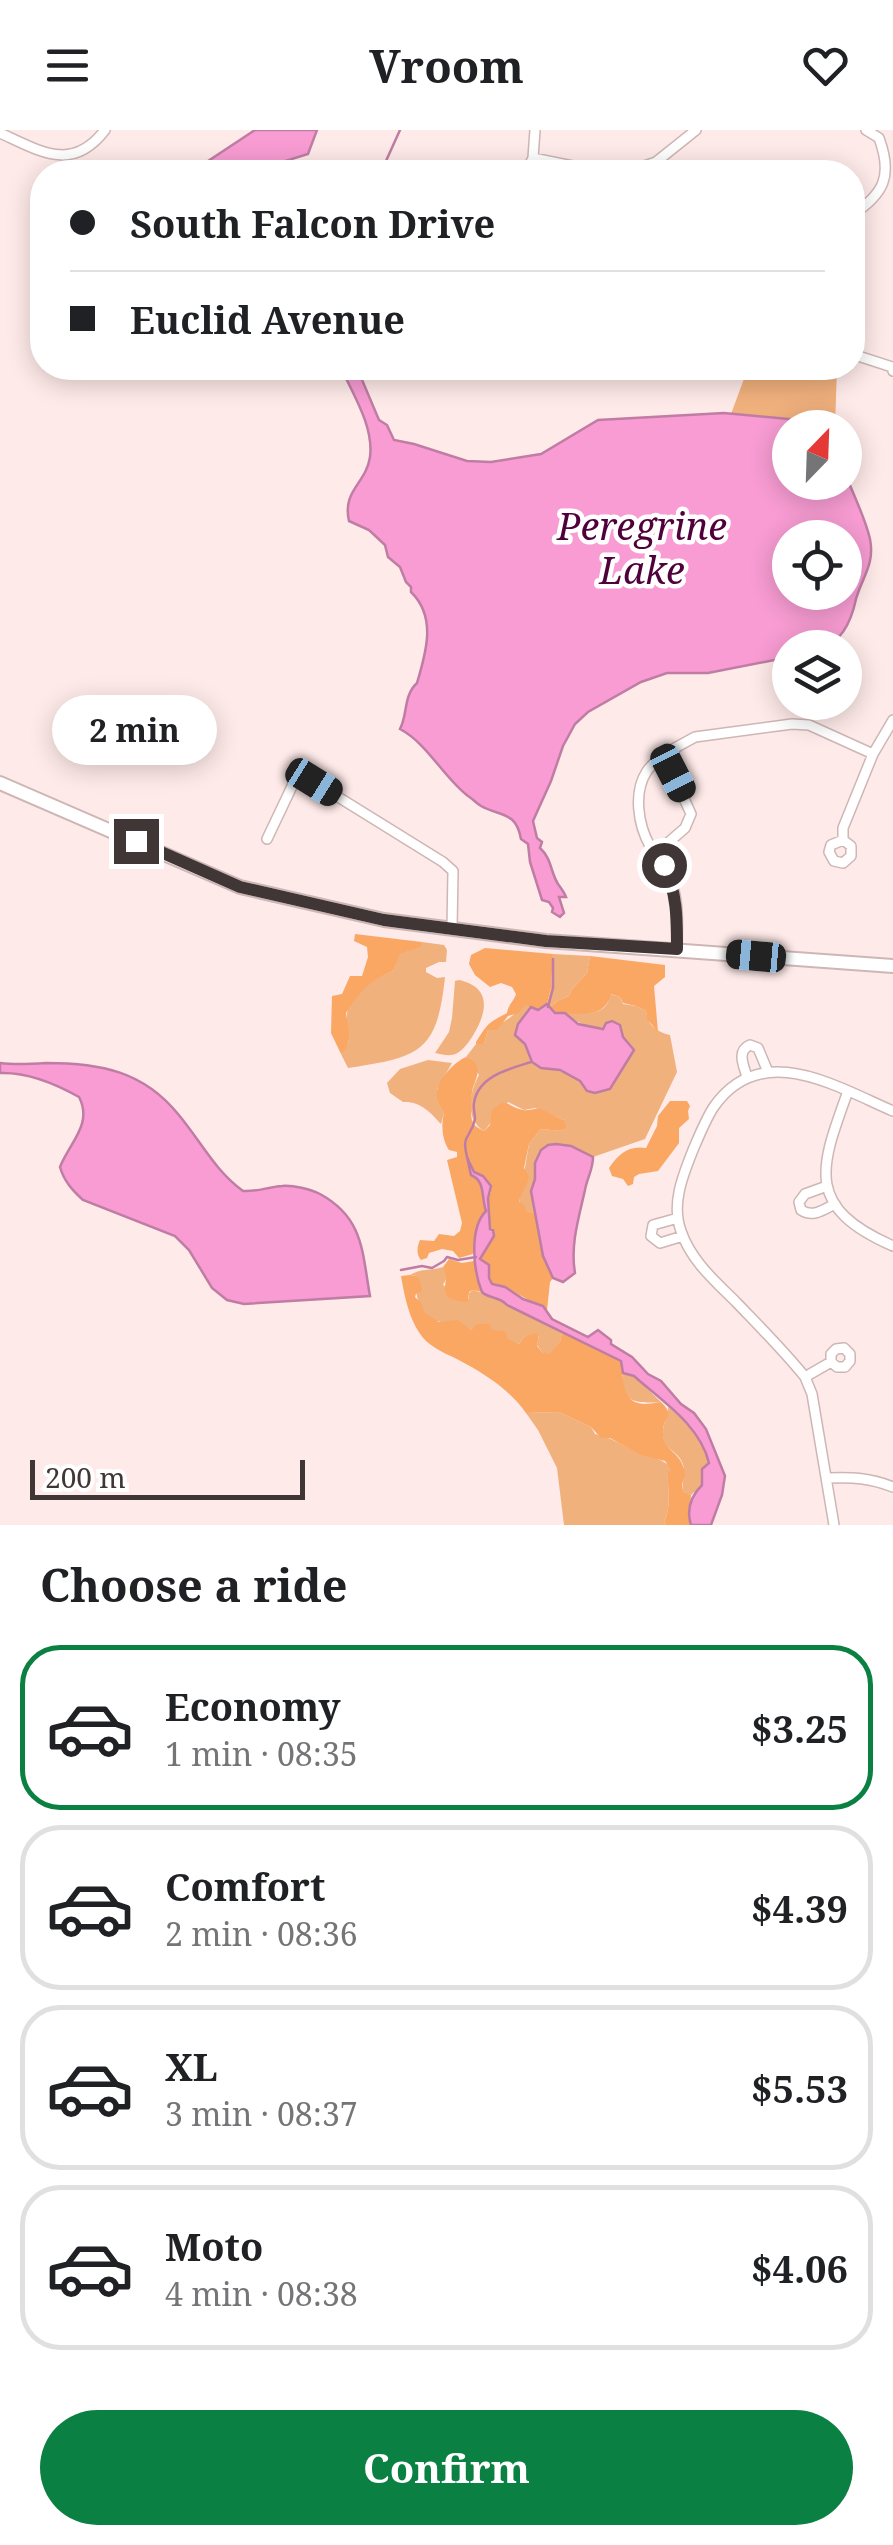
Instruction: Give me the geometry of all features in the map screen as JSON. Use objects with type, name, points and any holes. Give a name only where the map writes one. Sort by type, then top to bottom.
[{"type":"main road","points":[[0,783],[240,887],[384,920],[546,941],[893,966]]},
{"type":"street","points":[[0,133],[42,151],[68,156],[88,148],[104,130]]},
{"type":"street","points":[[536,130],[533,158],[543,160]]},
{"type":"street","points":[[658,160],[696,130]]},
{"type":"street","points":[[865,207],[879,194],[886,166],[879,138],[866,130]]},
{"type":"street","points":[[865,358],[893,368]]},
{"type":"street","points":[[843,840],[852,802],[893,720]]},
{"type":"street","points":[[677,949],[677,903],[672,882],[640,822],[639,796],[646,772],[664,754],[695,737],[809,724],[873,754]]},
{"type":"street","points":[[655,854],[685,828],[691,814],[664,754]]},
{"type":"street","points":[[267,840],[295,780],[314,782],[453,871],[452,929]]},
{"type":"street","points":[[747,1077],[742,1054],[747,1046],[758,1048],[768,1072]]},
{"type":"street","points":[[834,1525],[812,1394],[805,1377],[692,1254],[678,1218],[679,1192],[706,1121],[722,1098],[747,1077],[797,1072],[893,1111]]},
{"type":"street","points":[[848,1092],[828,1145],[828,1196],[848,1219],[893,1246]]},
{"type":"street","points":[[827,1186],[805,1194],[801,1210],[816,1214],[835,1204]]},
{"type":"street","points":[[678,1218],[653,1226],[650,1236],[660,1243],[683,1236]]},
{"type":"street","points":[[805,1377],[831,1362]]},
{"type":"street","points":[[828,1478],[872,1478],[893,1487]]},
{"type":"shaded area","points":[[744,380],[837,380],[836,410],[772,410],[772,418],[731,414]]},
{"type":"shaded area","points":[[355,934],[422,942],[421,947],[400,954],[393,971],[355,999],[346,1013],[349,1040],[341,1054],[331,1033],[332,996],[342,994],[350,976],[362,976],[367,947],[354,941]]},
{"type":"shaded area","points":[[422,942],[444,945],[447,950],[446,962],[426,968],[437,978],[445,977],[437,1022],[430,1036],[408,1054],[348,1068],[341,1054],[349,1039],[347,1015],[352,1000],[371,982],[393,971],[399,954],[420,947]]},
{"type":"shaded area","points":[[485,948],[553,954],[551,988],[547,1004],[538,1010],[525,1005],[519,1013],[508,1016],[497,1030],[488,1030],[484,1044],[476,1044],[489,1024],[507,1013],[516,994],[512,987],[501,983],[490,987],[475,975],[469,964],[471,955]]},
{"type":"shaded area","points":[[553,954],[590,956],[587,973],[569,996],[550,1007],[547,1004]]},
{"type":"shaded area","points":[[590,956],[665,965],[665,977],[654,986],[658,1032],[647,1019],[646,1011],[611,994],[608,1003],[596,1012],[555,1013],[550,1007],[569,996],[587,973]]},
{"type":"shaded area","points":[[455,981],[481,993],[482,1015],[462,1050],[451,1055],[435,1053],[449,1032]]},
{"type":"shaded area","points":[[610,994],[620,997],[623,1004],[646,1011],[654,1028],[670,1035],[677,1072],[645,1139],[593,1157],[555,1144],[541,1151],[532,1188],[535,1213],[525,1211],[519,1203],[529,1144],[541,1129],[562,1131],[564,1120],[508,1102],[484,1131],[471,1113],[479,1075],[466,1057],[476,1044],[484,1044],[488,1030],[525,1004],[531,1007],[518,1024],[525,1044],[541,1068],[567,1074],[587,1091],[623,1037],[620,1025],[591,1026],[565,1013],[600,1010]]},
{"type":"shaded area","points":[[466,1057],[478,1068],[471,1108],[477,1127],[484,1131],[490,1125],[492,1110],[505,1103],[523,1110],[540,1109],[564,1120],[566,1127],[561,1131],[541,1129],[529,1144],[524,1168],[529,1176],[519,1202],[526,1211],[535,1213],[543,1256],[553,1278],[547,1310],[492,1284],[480,1260],[490,1230],[491,1192],[474,1172],[470,1160],[471,1175],[478,1178],[483,1188],[486,1211],[473,1254],[459,1258],[453,1251],[442,1249],[421,1260],[418,1255],[420,1240],[434,1241],[439,1234],[454,1236],[462,1223],[447,1160],[457,1157],[457,1152],[449,1150],[445,1141],[444,1113],[437,1091],[446,1074]]},
{"type":"shaded area","points":[[428,1060],[452,1063],[437,1089],[444,1113],[441,1124],[424,1108],[390,1093],[387,1083],[400,1069]]},
{"type":"shaded area","points":[[670,1101],[687,1101],[689,1119],[679,1128],[679,1143],[658,1171],[639,1174],[628,1186],[623,1179],[612,1176],[609,1168],[624,1152],[646,1148],[658,1116]]},
{"type":"shaded area","points":[[449,1259],[474,1261],[482,1292],[469,1292],[468,1302],[446,1294],[443,1267]]},
{"type":"shaded area","points":[[443,1267],[447,1276],[443,1285],[469,1299],[473,1290],[502,1299],[562,1332],[560,1342],[549,1355],[537,1345],[539,1335],[523,1338],[519,1344],[493,1331],[472,1330],[433,1319],[422,1310],[417,1298],[417,1276],[410,1275]]},
{"type":"shaded area","points":[[401,1276],[417,1276],[421,1284],[422,1291],[415,1297],[424,1312],[439,1322],[458,1320],[472,1330],[477,1324],[490,1324],[492,1330],[505,1331],[508,1339],[519,1344],[523,1338],[539,1334],[537,1346],[549,1354],[560,1342],[562,1332],[621,1361],[625,1388],[631,1399],[636,1403],[662,1403],[668,1411],[664,1439],[684,1469],[684,1493],[691,1495],[691,1525],[666,1525],[664,1521],[671,1470],[665,1461],[641,1455],[610,1438],[601,1438],[591,1427],[559,1412],[526,1413],[492,1380],[426,1341],[406,1302]]},
{"type":"shaded area","points":[[623,1373],[634,1376],[662,1403],[639,1402],[628,1397]]},
{"type":"shaded area","points":[[668,1407],[694,1432],[710,1463],[702,1469],[702,1485],[691,1495],[684,1494],[681,1460],[663,1437]]},
{"type":"shaded area","points":[[559,1412],[591,1427],[595,1434],[671,1467],[666,1525],[564,1525],[557,1468],[526,1413]]},
{"type":"water","points":[[255,130],[317,130],[308,154],[289,160],[210,160]]},
{"type":"water","name":"Peregrine Lake","points":[[347,380],[362,380],[379,420],[387,425],[394,440],[467,461],[491,462],[541,454],[598,420],[724,413],[772,418],[772,500],[856,500],[862,514],[871,548],[862,583],[862,520],[772,520],[772,610],[853,610],[843,630],[772,630],[772,661],[708,673],[667,673],[641,682],[588,712],[575,724],[533,821],[537,838],[542,842],[540,848],[566,897],[559,897],[564,913],[560,917],[552,912],[549,902],[542,900],[528,844],[511,819],[468,796],[419,743],[400,729],[424,660],[427,624],[419,602],[400,567],[388,557],[385,545],[369,530],[349,521],[349,502],[370,457],[366,423]]},
{"type":"water","points":[[547,1004],[555,1013],[565,1013],[578,1024],[603,1029],[612,1021],[620,1025],[623,1037],[634,1050],[610,1089],[587,1091],[580,1081],[560,1070],[541,1068],[532,1062],[525,1044],[515,1035],[531,1007],[538,1010]]},
{"type":"water","points":[[0,1063],[66,1063],[119,1072],[164,1099],[216,1165],[243,1191],[286,1186],[320,1194],[334,1203],[353,1225],[370,1296],[244,1304],[227,1300],[212,1288],[189,1250],[175,1236],[83,1200],[75,1193],[60,1167],[82,1124],[79,1097],[41,1080],[0,1073]]},
{"type":"water","points":[[556,1144],[571,1146],[593,1157],[576,1231],[575,1273],[563,1282],[553,1278],[543,1256],[531,1191],[541,1150]]},
{"type":"water","points":[[467,1157],[474,1172],[491,1186],[488,1198],[494,1236],[480,1259],[489,1265],[492,1284],[543,1306],[552,1319],[588,1337],[598,1330],[694,1413],[706,1429],[725,1476],[711,1525],[691,1525],[690,1503],[702,1485],[702,1469],[709,1463],[689,1425],[634,1376],[623,1373],[621,1361],[482,1292],[474,1250],[477,1228],[486,1211],[481,1186],[471,1175]]},
{"type":"waterway","points":[[386,160],[400,130]]},
{"type":"waterway","points":[[548,1007],[553,988],[553,959]]},
{"type":"waterway","points":[[467,1157],[466,1140],[475,1119],[474,1103],[481,1086],[496,1075],[531,1062]]},
{"type":"waterway","points":[[401,1270],[432,1268],[447,1257],[476,1257]]},
{"type":"route","points":[[136,841],[240,887],[384,920],[546,941],[677,949],[677,903],[664,865]]}]
